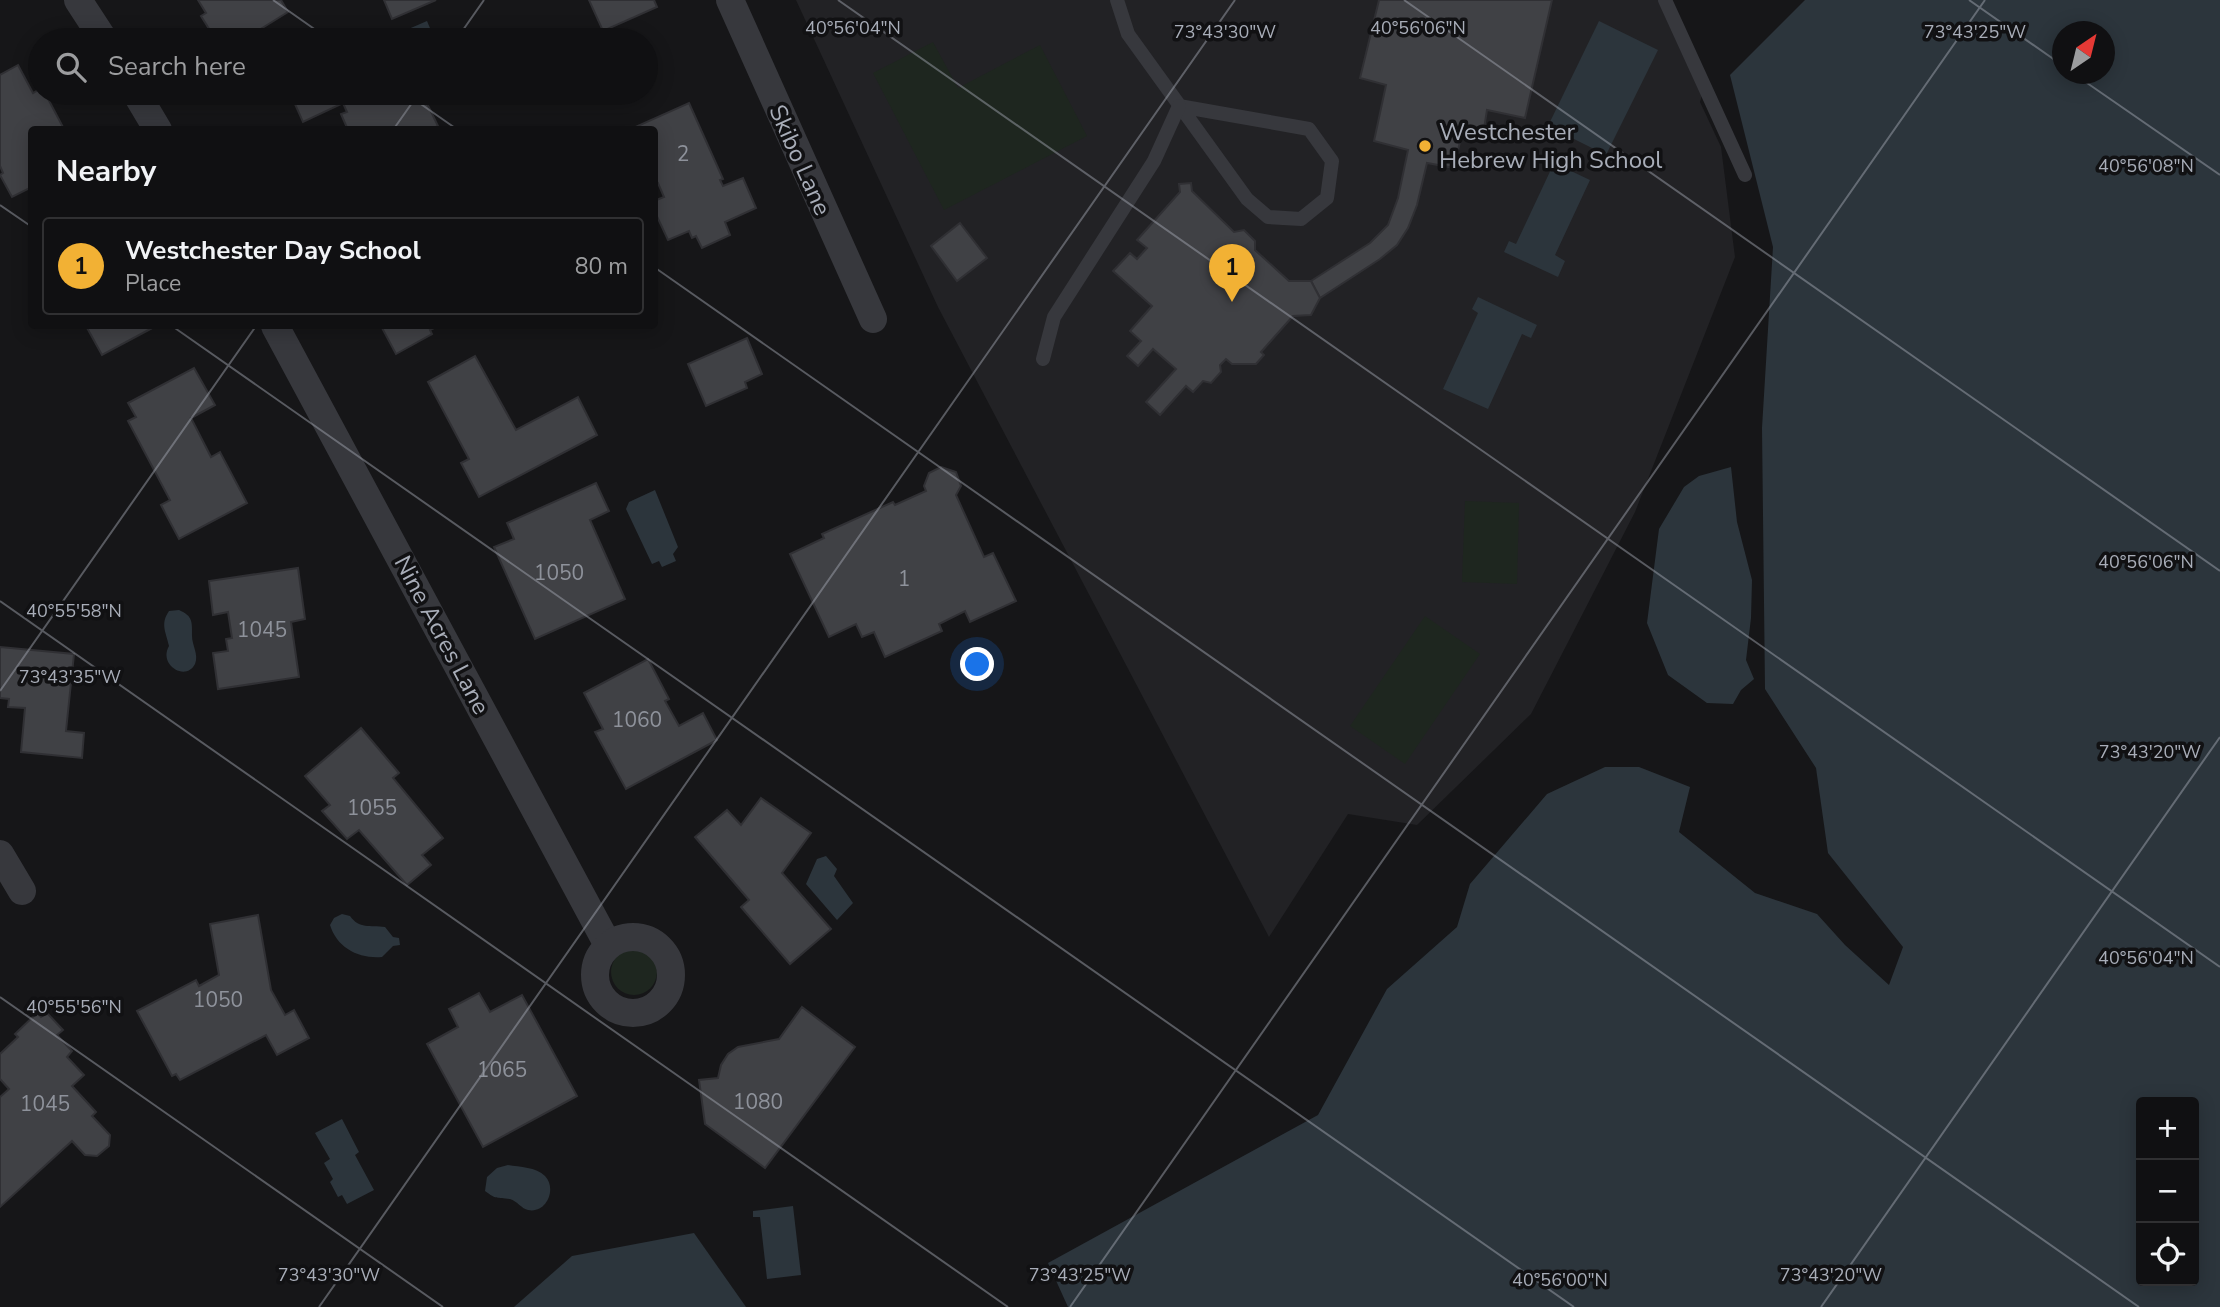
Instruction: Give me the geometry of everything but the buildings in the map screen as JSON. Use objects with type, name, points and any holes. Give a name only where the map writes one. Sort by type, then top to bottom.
[{"type":"street","points":[[78,0],[96,28]]},
{"type":"street","name":"Skibo Lane","points":[[730,0],[873,319]]},
{"type":"street","points":[[143,105],[156,126]]},
{"type":"street","name":"Nine Acres Lane","points":[[277,329],[608,945]]},
{"type":"street","points":[[0,854],[22,891]]},
{"type":"lane","points":[[1117,0],[1128,34],[1179,106],[1247,200],[1268,217],[1301,219],[1326,198],[1332,161],[1309,129],[1179,106]]},
{"type":"lane","points":[[1665,0],[1745,175]]},
{"type":"lane","points":[[1043,359],[1054,317],[1154,161],[1179,106]]},
{"type":"shaded area","points":[[796,0],[1663,0],[1704,88],[1700,102],[1721,147],[1735,257],[1635,512],[1531,714],[1417,825],[1348,814],[1269,937],[938,307]]},
{"type":"shaded area","points":[[1805,0],[2220,0],[2220,1307],[1068,1307],[1048,1263],[1318,1115],[1387,989],[1457,927],[1470,884],[1547,794],[1605,767],[1639,767],[1690,787],[1679,832],[1755,893],[1817,914],[1845,945],[1889,985],[1903,947],[1828,853],[1816,768],[1765,689],[1762,428],[1773,247],[1730,75]]},
{"type":"shaded area","points":[[427,21],[430,28],[411,28]]},
{"type":"shaded area","points":[[1599,21],[1658,50],[1606,155],[1548,126]]},
{"type":"shaded area","points":[[933,42],[958,88],[1040,45],[1087,136],[944,210],[873,73]]},
{"type":"shaded area","points":[[1554,163],[1590,180],[1555,255],[1565,261],[1558,277],[1504,252],[1509,241],[1516,244]]},
{"type":"shaded area","points":[[1478,297],[1537,325],[1531,338],[1522,334],[1488,409],[1443,389],[1478,313],[1472,309]]},
{"type":"shaded area","points":[[1731,467],[1737,522],[1752,580],[1746,660],[1754,679],[1741,690],[1733,704],[1707,703],[1668,675],[1647,623],[1659,529],[1684,487],[1699,476]]},
{"type":"shaded area","points":[[655,490],[678,547],[673,554],[676,561],[662,567],[659,561],[652,564],[626,509],[629,502]]},
{"type":"shaded area","points":[[1465,501],[1519,503],[1517,584],[1462,582]]},
{"type":"shaded area","points":[[179,610],[191,620],[196,657],[195,664],[186,671],[174,669],[167,659],[169,646],[164,628],[165,620],[169,611]]},
{"type":"shaded area","points":[[1425,616],[1480,654],[1405,764],[1350,726]]},
{"type":"shaded area","points":[[826,856],[837,869],[834,876],[853,903],[837,920],[806,884],[817,859]]},
{"type":"shaded area","points":[[342,914],[350,916],[361,925],[385,927],[393,937],[399,938],[400,945],[393,946],[382,957],[357,954],[343,946],[330,925],[334,918]]},
{"type":"shaded area","points":[[634,949],[650,956],[657,972],[650,988],[634,995],[618,988],[611,972],[618,956]]},
{"type":"shaded area","points":[[342,1119],[359,1152],[355,1155],[374,1190],[347,1204],[342,1195],[338,1197],[330,1182],[333,1179],[324,1163],[330,1159],[315,1133]]},
{"type":"shaded area","points":[[508,1165],[533,1169],[545,1176],[550,1193],[545,1204],[535,1210],[526,1209],[513,1200],[494,1197],[485,1191],[487,1177],[497,1168]]},
{"type":"shaded area","points":[[793,1206],[801,1275],[767,1279],[760,1217],[753,1217],[753,1211]]},
{"type":"shaded area","points":[[694,1233],[746,1307],[514,1307],[572,1256]]},
{"type":"place","name":"Westchester Hebrew High School","points":[[1425,146]]},
{"type":"place","name":"Westchester Day School","points":[[1232,302]]}]
